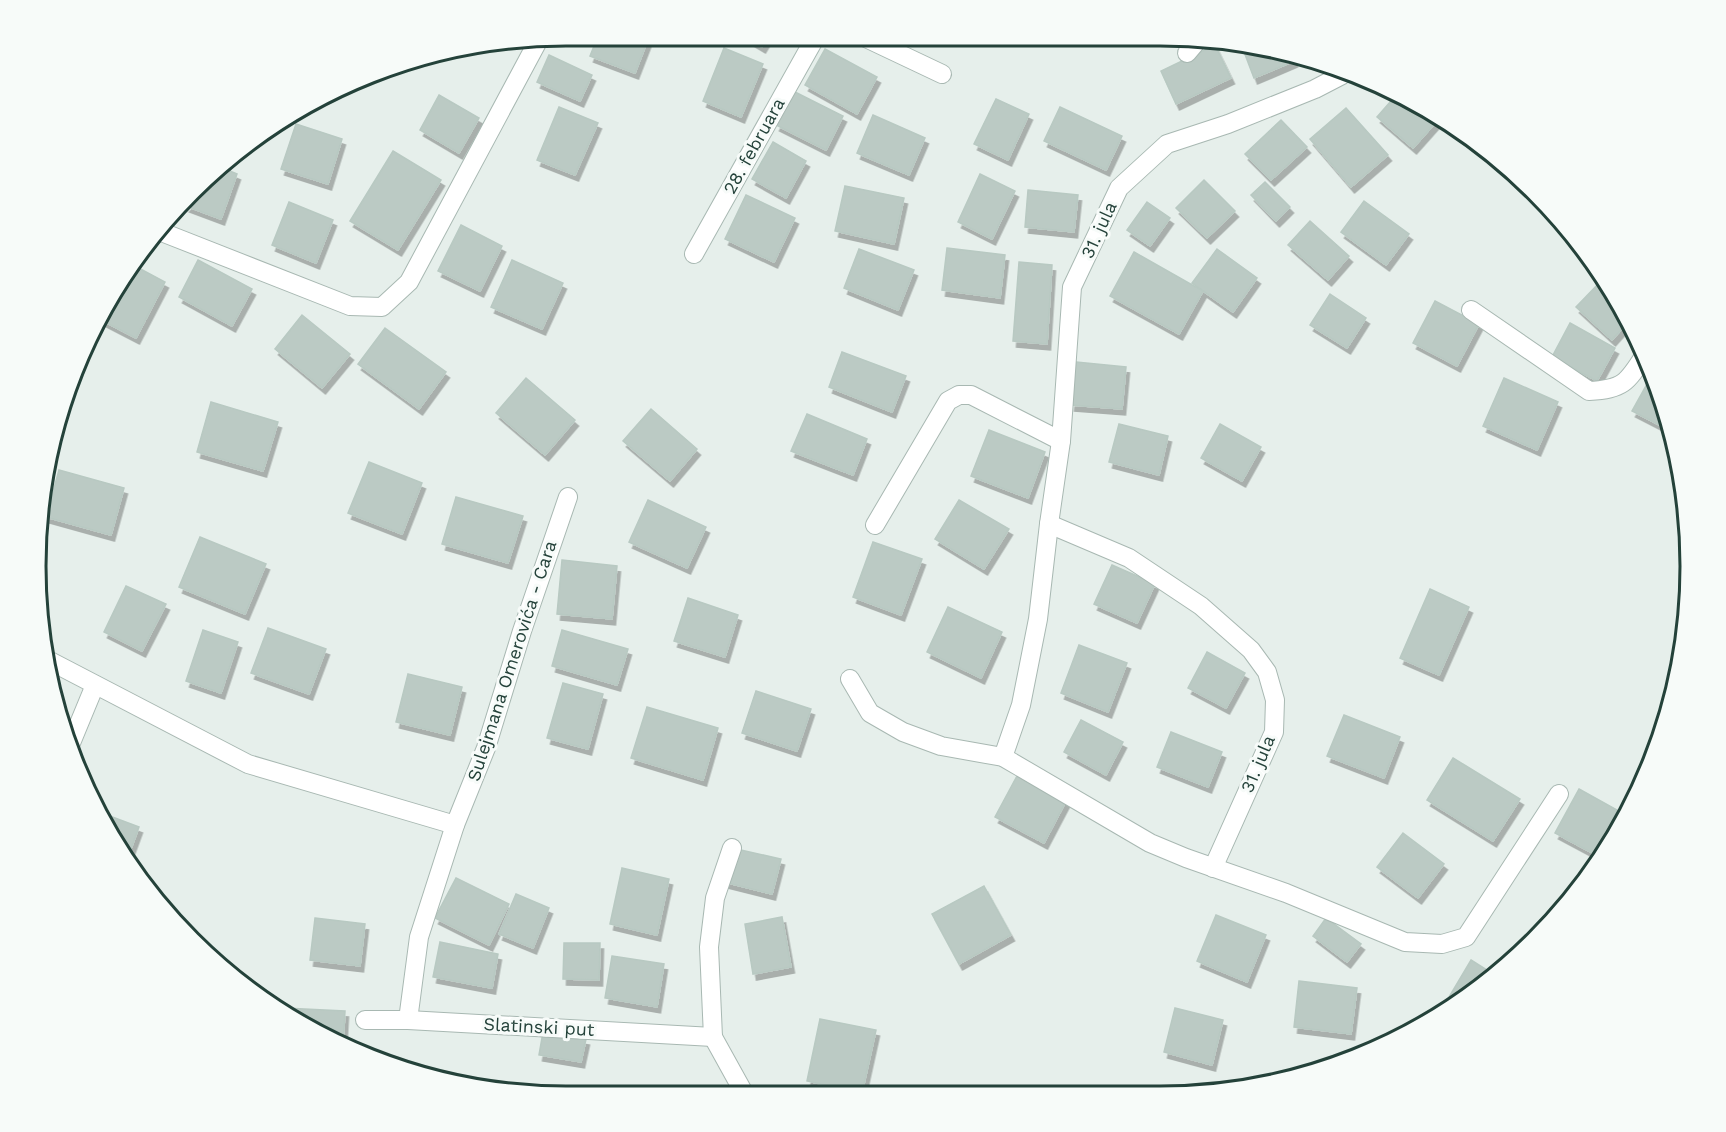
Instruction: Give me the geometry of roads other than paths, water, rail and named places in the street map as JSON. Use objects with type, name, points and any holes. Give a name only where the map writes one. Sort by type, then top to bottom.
[{"type":"street","name":"28. februara","points":[[694,254],[811,46]]},
{"type":"street","points":[[883,46],[942,74]]},
{"type":"street","points":[[166,234],[350,306],[382,306],[409,282],[534,48]]},
{"type":"street","name":"31. jula","points":[[1004,757],[1021,705],[1038,619],[1061,441],[1072,287],[1119,188],[1167,144],[1228,124],[1315,89],[1336,78]]},
{"type":"street","points":[[1471,310],[1589,392],[1618,386],[1630,378],[1639,364]]},
{"type":"street","points":[[875,525],[948,401],[959,395],[971,395],[1061,441]]},
{"type":"street","name":"Sulejmana Omerovića - Cara","points":[[408,1020],[419,937],[455,825],[486,748],[522,631],[568,497]]},
{"type":"street","name":"31. jula","points":[[1049,524],[1129,558],[1192,600],[1251,650],[1267,672],[1275,700],[1274,732],[1213,867]]},
{"type":"street","points":[[56,664],[248,764],[455,825]]},
{"type":"street","points":[[850,679],[870,713],[903,732],[941,746],[1004,757],[1150,843],[1286,893],[1404,942],[1442,944],[1466,937],[1559,794]]},
{"type":"street","points":[[75,734],[95,684]]},
{"type":"street","points":[[732,848],[715,898],[709,947],[713,1036],[740,1086]]},
{"type":"street","name":"Slatinski put","points":[[365,1020],[408,1020],[713,1036]]}]
